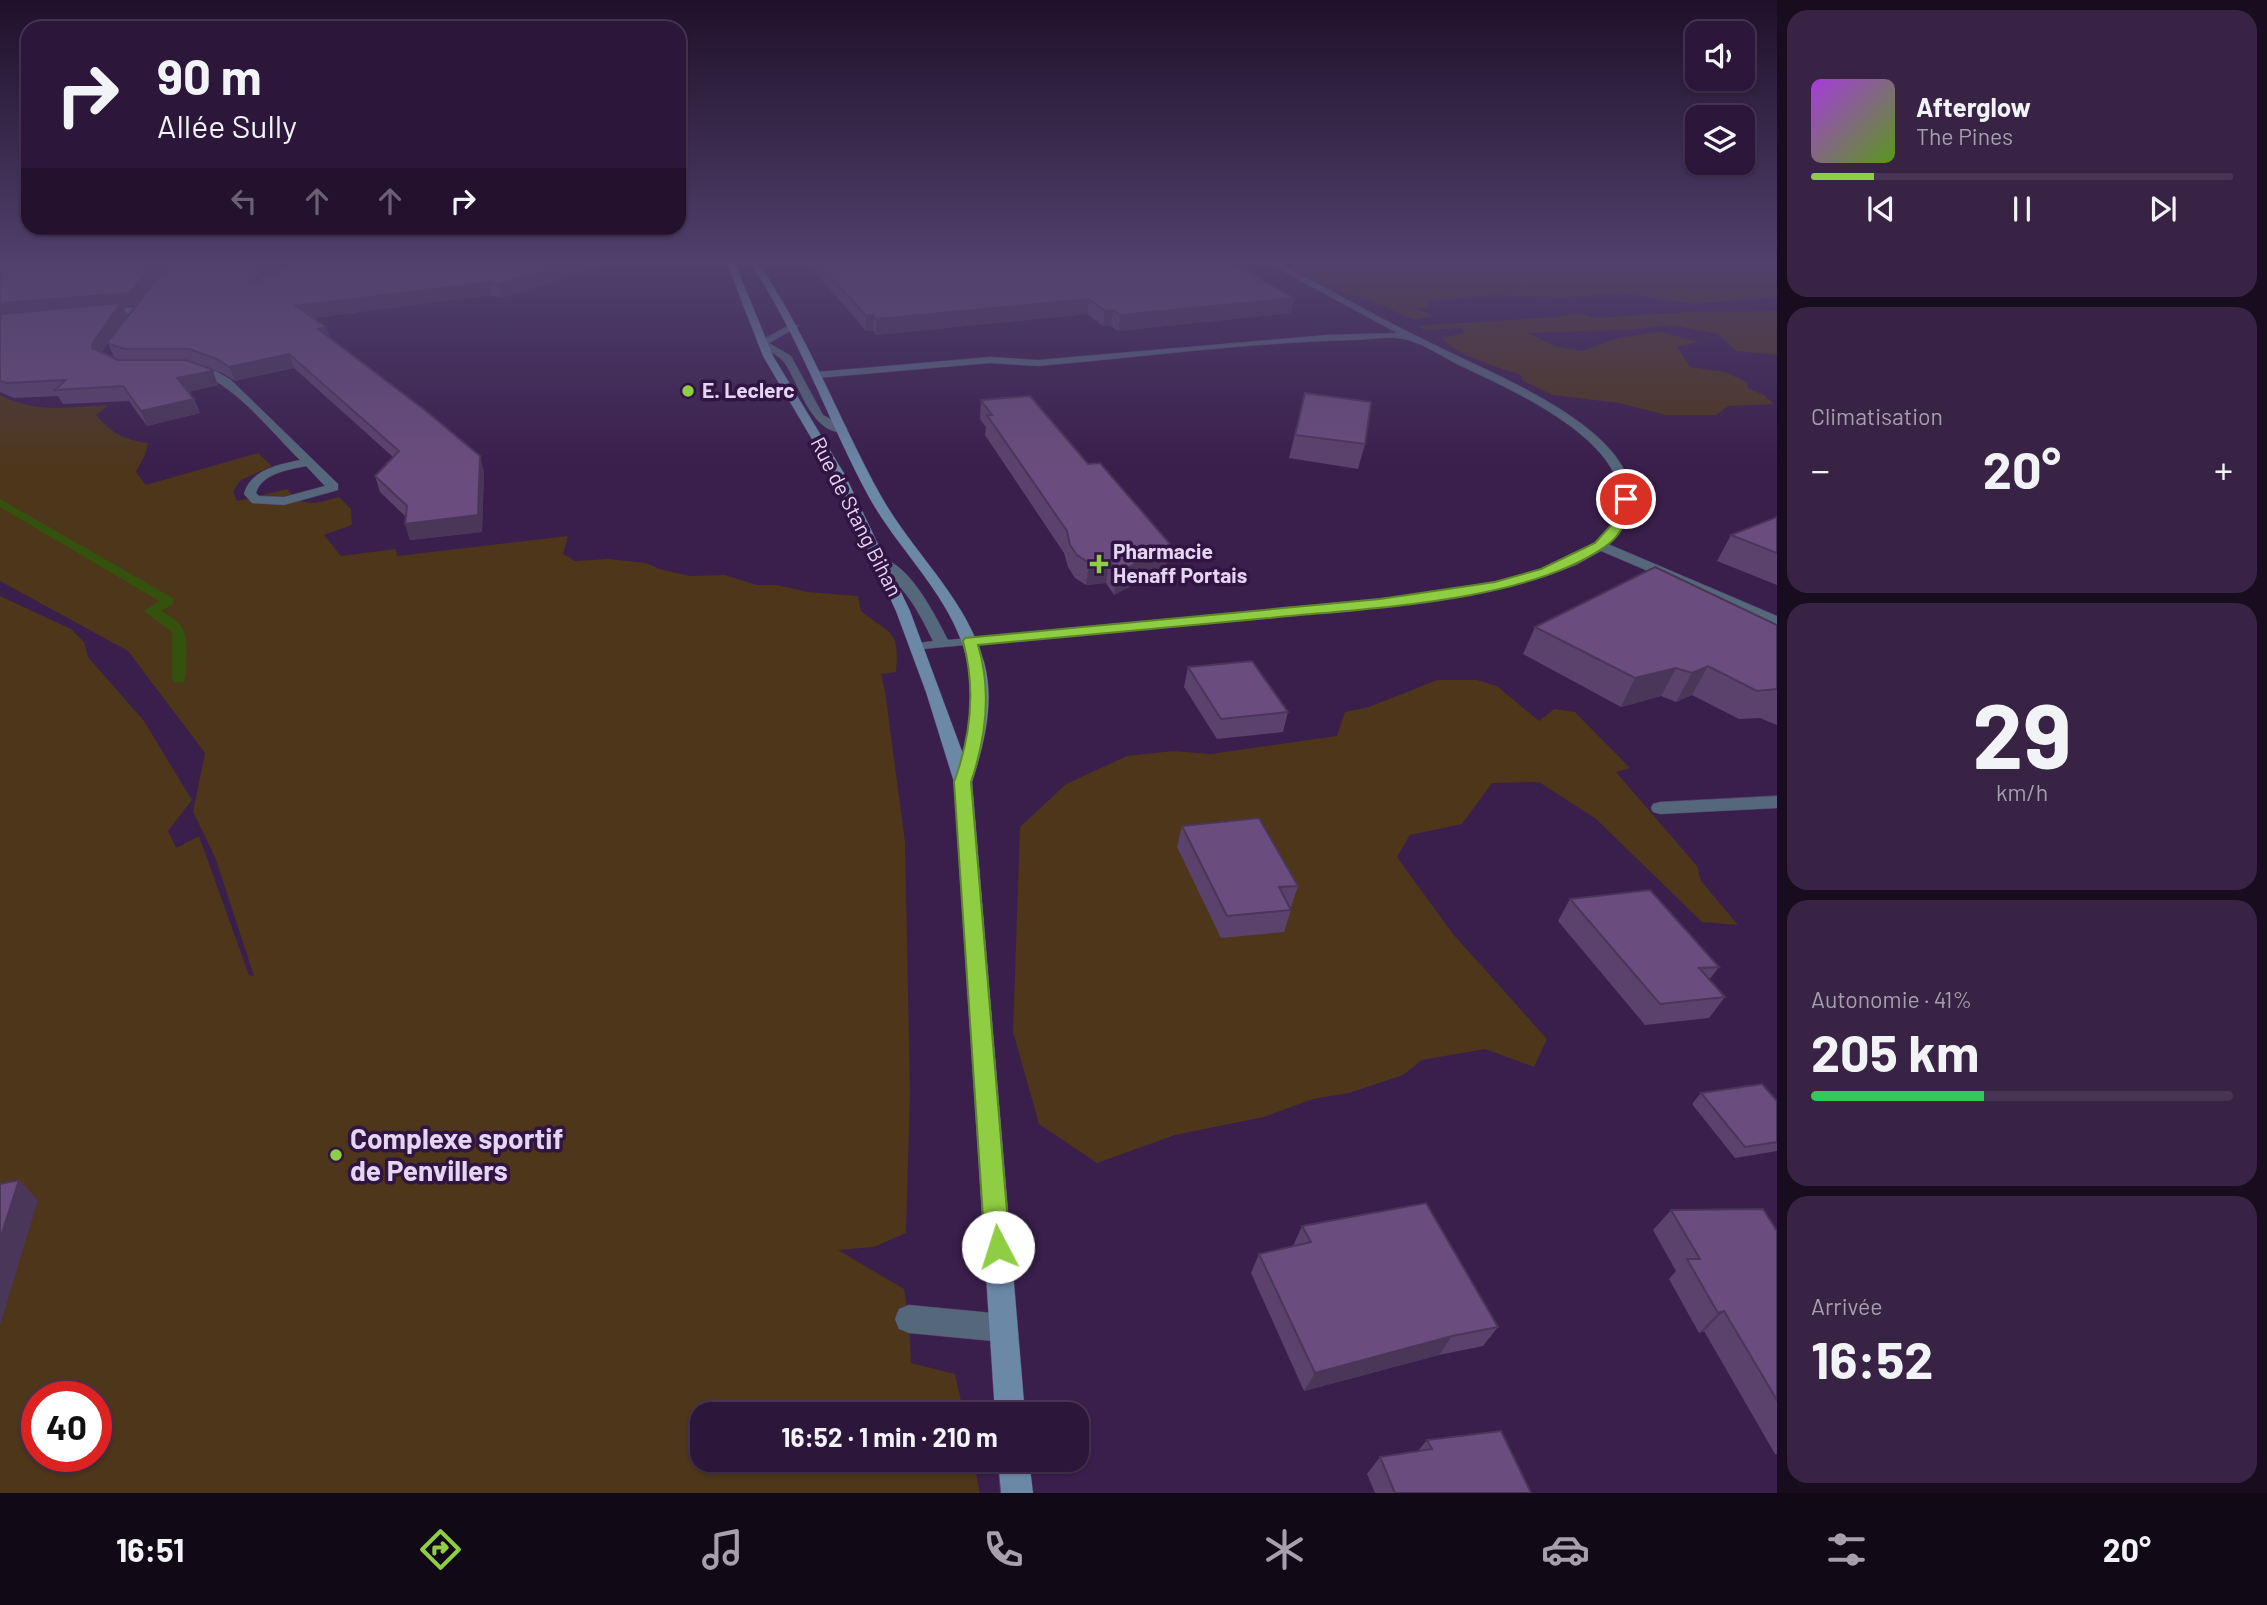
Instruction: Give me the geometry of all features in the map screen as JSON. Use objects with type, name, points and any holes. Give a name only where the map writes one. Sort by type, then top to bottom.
[{"type":"street","name":"Rue de Stang Bihan","points":[[757,331],[779,380],[839,475],[918,647],[962,782],[1009,1402]]},
{"type":"street","points":[[762,343],[785,331]]},
{"type":"street","name":"Rue de Stang Bihan","points":[[796,331],[893,529],[953,608],[970,641],[977,665],[979,707],[972,754],[962,782]]},
{"type":"street","points":[[918,647],[1416,599],[1525,579],[1564,564],[1599,545],[1612,534],[1621,521],[1627,490],[1619,471],[1605,452],[1582,430],[1552,410],[1398,331]]},
{"type":"street","points":[[817,375],[990,360],[1038,363],[1327,338],[1408,336]]},
{"type":"street","points":[[762,343],[787,358],[819,417],[843,430]]},
{"type":"street","points":[[178,368],[202,369],[218,376],[308,462],[334,487],[284,501],[256,500],[250,494],[250,487],[265,475],[308,462]]},
{"type":"street","points":[[1599,545],[1777,621]]},
{"type":"street","points":[[879,562],[898,572],[910,587],[942,644]]},
{"type":"street","points":[[1660,808],[1777,802]]},
{"type":"street","points":[[909,1319],[1003,1328]]},
{"type":"street","points":[[1015,1472],[1017,1493]]},
{"type":"shaded area","points":[[1464,331],[1593,331],[1528,333],[1554,346],[1582,351],[1618,338],[1660,332],[1700,342],[1677,346],[1690,367],[1725,372],[1748,383],[1747,388],[1764,395],[1774,404],[1728,406],[1716,415],[1666,415],[1619,403],[1553,395],[1521,380],[1521,375],[1456,350],[1442,338],[1465,333]]},
{"type":"shaded area","points":[[1701,331],[1777,331],[1777,355],[1736,351],[1718,334]]},
{"type":"shaded area","points":[[0,395],[40,407],[108,405],[96,415],[102,421],[119,435],[148,443],[136,472],[146,485],[258,453],[272,466],[241,480],[233,491],[237,501],[287,489],[299,500],[311,503],[339,497],[351,509],[352,525],[324,535],[341,556],[396,549],[397,556],[568,536],[563,554],[575,561],[608,559],[647,563],[659,569],[690,576],[725,575],[757,585],[777,585],[808,592],[858,596],[861,611],[891,634],[897,658],[896,672],[881,674],[905,842],[910,1092],[906,1233],[874,1247],[838,1250],[904,1289],[909,1319],[911,1363],[955,1374],[961,1402],[690,1402],[690,1472],[976,1472],[980,1493],[0,1493],[0,596],[71,629],[84,642],[88,657],[144,721],[192,800],[168,831],[176,848],[199,836],[249,975],[254,976],[215,857],[193,812],[205,753],[128,651],[0,581]]},
{"type":"shaded area","points":[[1437,680],[1477,680],[1497,686],[1539,721],[1554,709],[1575,712],[1630,768],[1616,772],[1697,866],[1701,881],[1738,925],[1702,922],[1596,819],[1539,782],[1492,783],[1462,824],[1410,835],[1397,857],[1453,934],[1547,1039],[1534,1067],[1485,1049],[1422,1060],[1403,1075],[1349,1093],[1313,1099],[1264,1117],[1175,1135],[1097,1163],[1039,1124],[1013,1032],[1020,827],[1066,784],[1127,756],[1173,751],[1211,754],[1337,736],[1345,712],[1369,707]]},
{"type":"building","points":[[0,331],[101,331],[92,348],[118,360],[185,360],[213,371],[177,378],[194,399],[141,411],[123,386],[55,390],[66,380],[7,383],[0,381]]},
{"type":"building","points":[[117,331],[320,331],[480,456],[478,515],[405,524],[407,506],[375,476],[399,451],[289,354],[229,367],[217,359],[189,349],[124,349],[107,343]]},
{"type":"building","points":[[1305,393],[1371,402],[1365,444],[1295,435]]},
{"type":"building","points":[[1030,396],[1088,464],[1100,463],[1170,544],[1118,573],[1109,560],[1089,563],[1077,555],[1070,545],[1067,531],[987,415],[992,415],[981,400]]},
{"type":"building","points":[[1777,517],[1777,553],[1731,535]]},
{"type":"building","points":[[1655,567],[1777,625],[1777,689],[1757,691],[1708,666],[1692,673],[1676,668],[1635,678],[1535,627]]},
{"type":"building","points":[[1252,661],[1288,712],[1221,719],[1188,667]]},
{"type":"building","points":[[1259,818],[1298,886],[1279,887],[1291,910],[1227,916],[1182,826]]},
{"type":"building","points":[[1650,890],[1719,967],[1699,968],[1725,997],[1660,1004],[1570,899]]},
{"type":"building","points":[[1762,1084],[1777,1101],[1777,1142],[1745,1147],[1701,1093]]},
{"type":"building","points":[[19,1180],[0,1239],[0,1184]]},
{"type":"building","points":[[1426,1203],[1498,1327],[1452,1336],[1315,1373],[1259,1254],[1311,1242],[1302,1226]]},
{"type":"building","points":[[1763,1209],[1777,1231],[1777,1400],[1724,1311],[1718,1313],[1687,1259],[1700,1259],[1671,1210]]},
{"type":"building","points":[[1501,1431],[1531,1493],[1395,1493],[1380,1457],[1432,1449],[1427,1440]]},
{"type":"waterway","points":[[0,502],[168,601],[151,611],[165,618],[178,632],[179,679]]},
{"type":"place","name":"E. Leclerc","points":[[688,391]]},
{"type":"place","name":"Pharmacie Henaff Portais","points":[[1099,564]]},
{"type":"place","name":"Complexe sportif de Penvillers","points":[[336,1155]]},
{"type":"route","points":[[998,1247],[962,782],[972,754],[979,707],[977,665],[970,641],[1380,603],[1496,586],[1546,572],[1599,545],[1612,534],[1621,521],[1626,499]]}]
